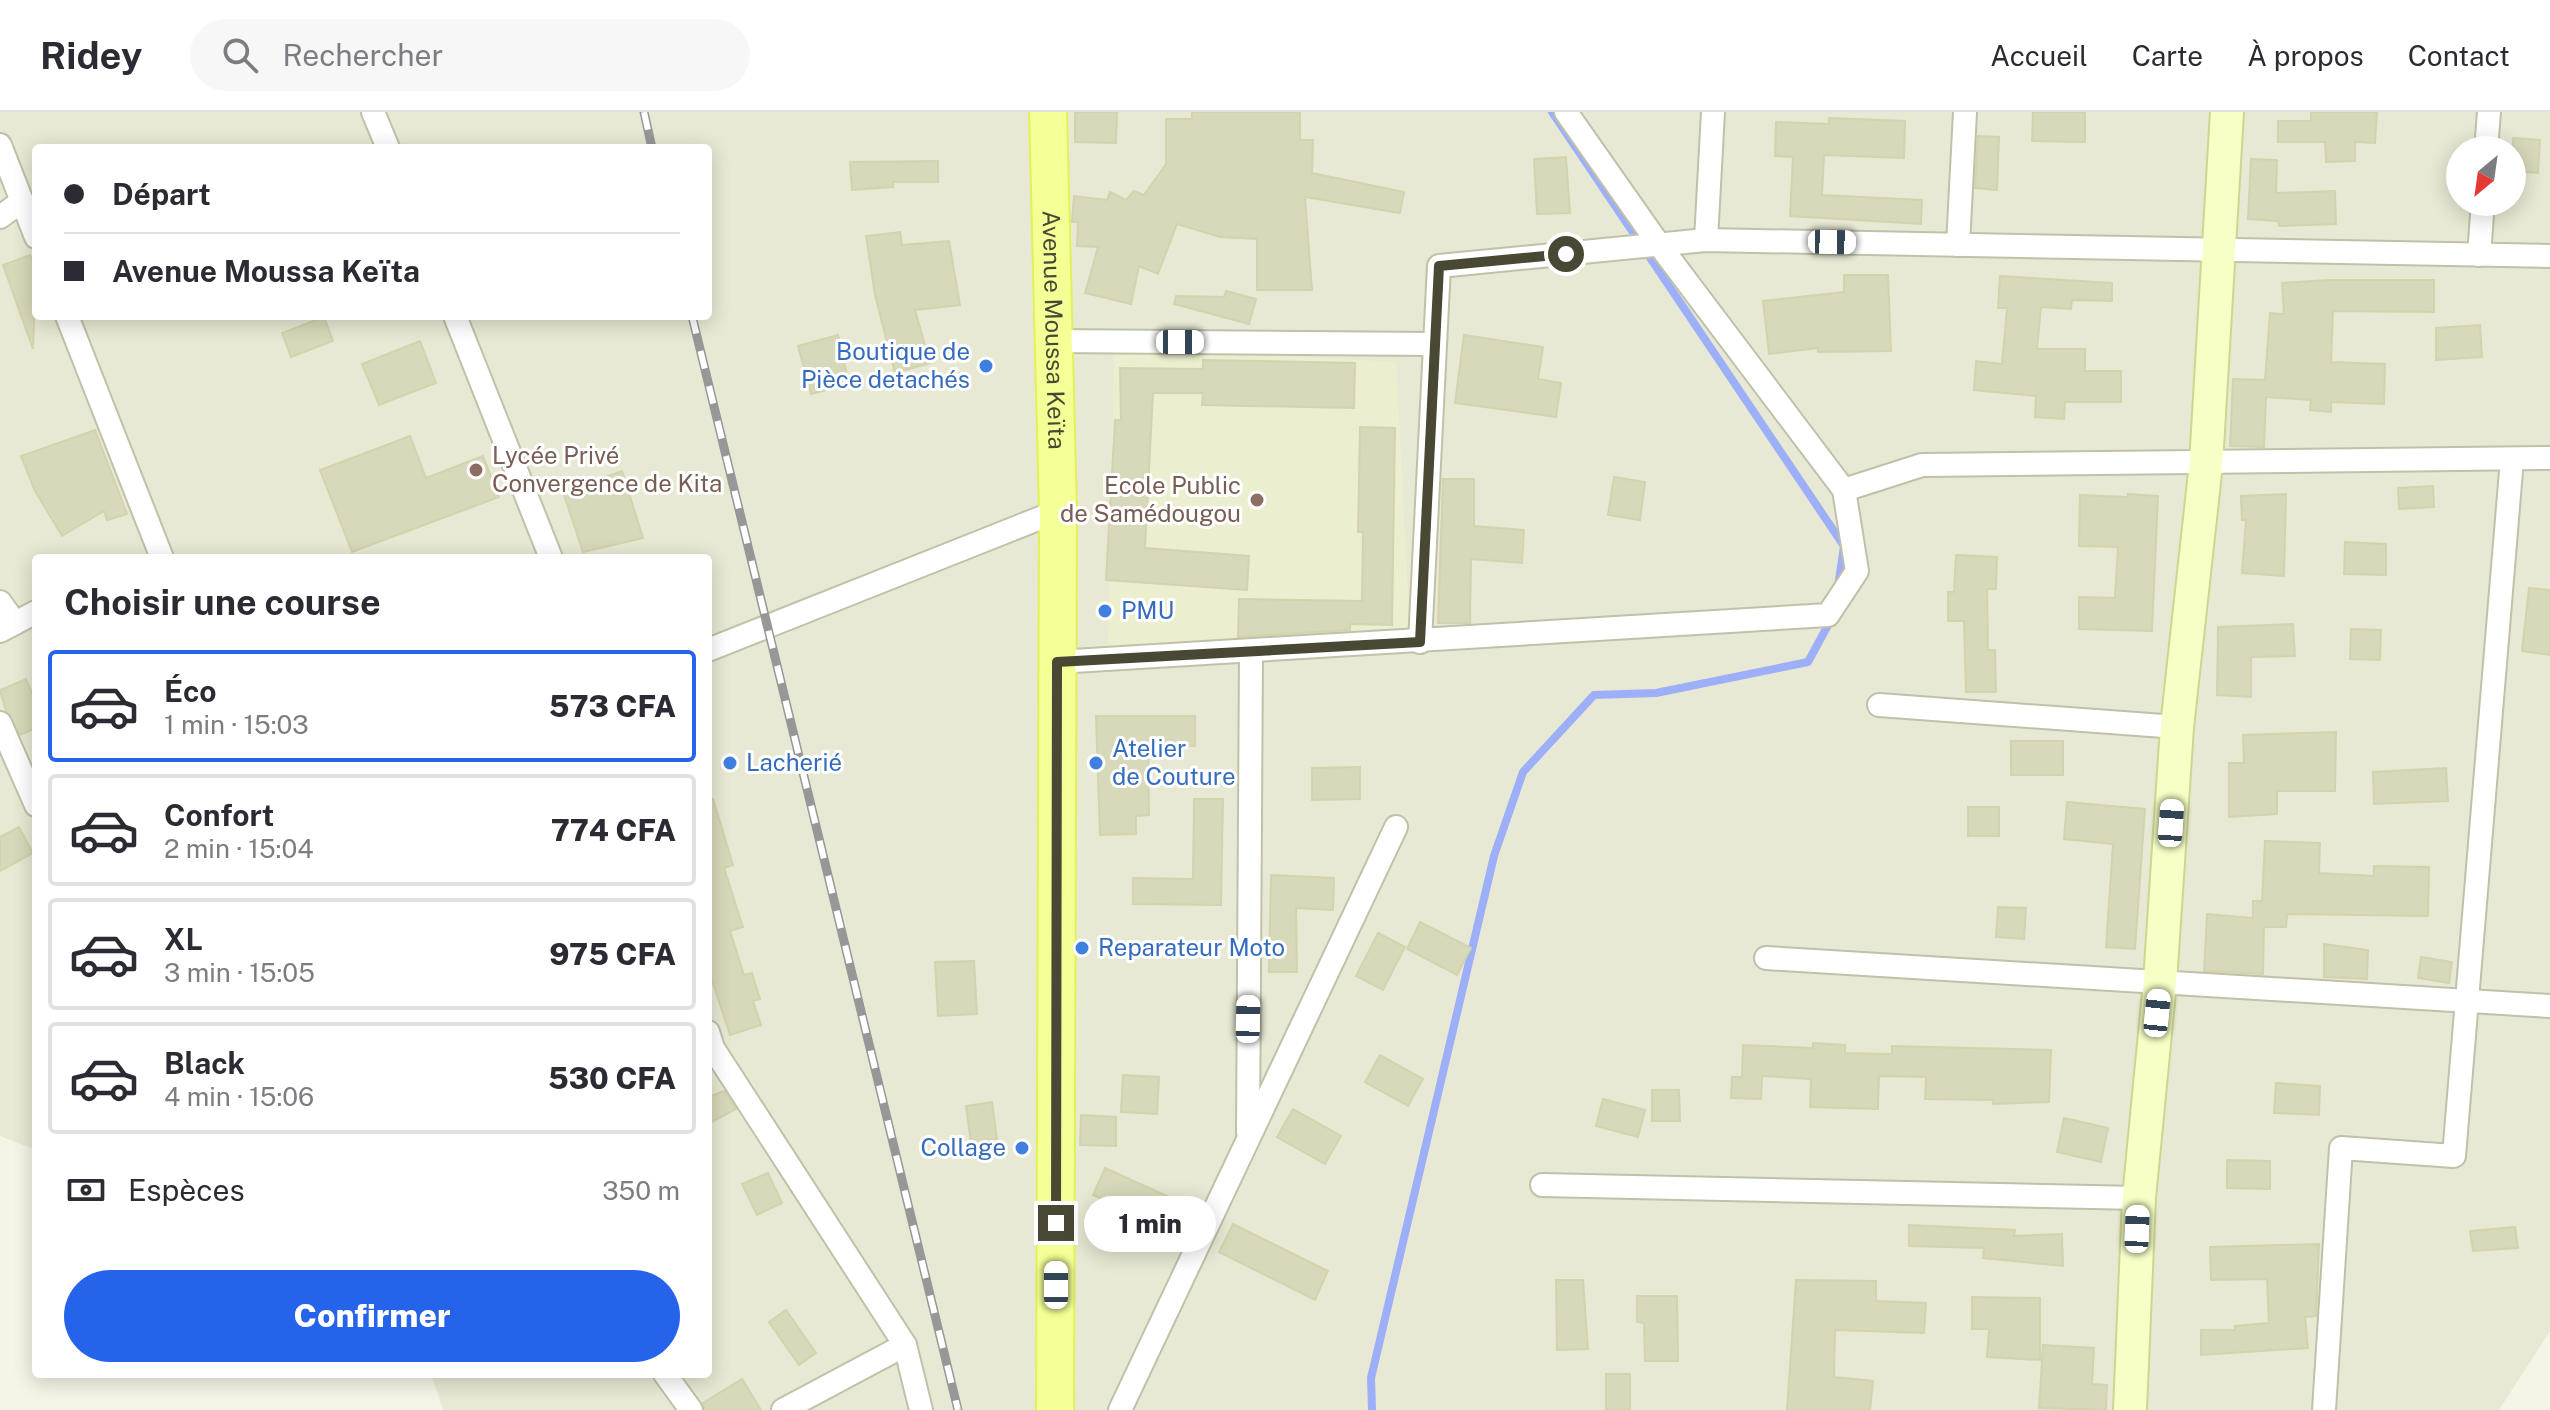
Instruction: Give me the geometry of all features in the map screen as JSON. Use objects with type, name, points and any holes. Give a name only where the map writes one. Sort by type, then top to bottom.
[{"type":"main road","name":"Avenue Moussa Keïta","points":[[1048,112],[1058,511],[1055,1410]]},
{"type":"street","points":[[373,112],[386,144]]},
{"type":"street","points":[[1057,662],[1251,653],[1828,615],[1857,571],[1844,490],[1660,246],[1566,112]]},
{"type":"street","points":[[1706,240],[1713,112]]},
{"type":"street","points":[[1958,245],[1965,112]]},
{"type":"street","points":[[2130,1410],[2139,1198],[2160,982],[2177,727],[2206,464],[2227,112]]},
{"type":"street","points":[[2487,136],[2489,112]]},
{"type":"street","points":[[0,145],[32,227]]},
{"type":"street","points":[[0,217],[22,201]]},
{"type":"street","points":[[2479,255],[2482,216]]},
{"type":"street","points":[[1420,642],[1439,266],[1706,240],[2550,256]]},
{"type":"street","points":[[68,320],[152,554]]},
{"type":"street","points":[[457,320],[549,554]]},
{"type":"street","points":[[1053,341],[1434,344]]},
{"type":"street","points":[[1844,490],[1922,465],[2550,458]]},
{"type":"street","points":[[2324,1410],[2341,1148],[2454,1156],[2512,459]]},
{"type":"street","points":[[712,648],[1058,511]]},
{"type":"street","points":[[0,602],[8,627],[32,614]]},
{"type":"street","points":[[1248,1141],[1251,653]]},
{"type":"street","points":[[1879,705],[2177,727]]},
{"type":"street","points":[[0,723],[32,796]]},
{"type":"street","points":[[1120,1410],[1396,827]]},
{"type":"street","points":[[1766,958],[2550,1006]]},
{"type":"street","points":[[712,1047],[905,1345],[921,1410]]},
{"type":"street","points":[[1542,1185],[2139,1198]]},
{"type":"street","points":[[783,1410],[905,1345]]},
{"type":"street","points":[[668,1378],[691,1410]]},
{"type":"shaded area","points":[[0,112],[2550,112],[2550,1331],[2499,1410],[443,1410],[432,1378],[712,1378],[712,554],[32,554],[32,1148],[0,1136]]},
{"type":"shaded area","name":"Ecole Public de Samédougou","points":[[1114,348],[1396,362],[1410,638],[1108,651]]},
{"type":"building","points":[[1075,112],[1117,112],[1116,143],[1075,142]]},
{"type":"building","points":[[1192,112],[1300,112],[1300,140],[1313,140],[1312,173],[1404,192],[1400,213],[1305,197],[1312,290],[1257,290],[1257,239],[1220,237],[1177,224],[1158,274],[1139,266],[1131,304],[1085,293],[1098,247],[1077,246],[1078,222],[1072,222],[1074,196],[1107,200],[1110,192],[1126,200],[1134,191],[1144,195],[1166,164],[1166,119],[1192,119]]},
{"type":"building","points":[[2033,112],[2085,112],[2085,142],[2032,141]]},
{"type":"building","points":[[2311,112],[2377,112],[2375,143],[2355,142],[2355,161],[2326,162],[2325,142],[2278,142],[2278,121],[2311,121]]},
{"type":"building","points":[[1829,118],[1905,121],[1904,158],[1824,155],[1822,195],[1922,200],[1921,224],[1790,216],[1793,157],[1775,156],[1776,122],[1829,124]]},
{"type":"building","points":[[1978,136],[1999,137],[1997,190],[1975,188]]},
{"type":"building","points":[[2526,139],[2540,140],[2538,173],[2526,172]]},
{"type":"building","points":[[1566,157],[1570,213],[1537,214],[1534,159]]},
{"type":"building","points":[[2251,159],[2277,160],[2276,193],[2335,191],[2336,224],[2279,226],[2278,221],[2248,219]]},
{"type":"building","points":[[938,161],[938,182],[893,182],[893,187],[852,190],[850,162]]},
{"type":"building","points":[[900,232],[902,245],[949,241],[960,305],[915,310],[930,363],[895,373],[875,295],[866,236]]},
{"type":"building","points":[[30,255],[32,260],[33,349],[3,265]]},
{"type":"building","points":[[1844,275],[1888,275],[1891,351],[1818,352],[1818,348],[1769,354],[1763,301],[1844,292]]},
{"type":"building","points":[[2000,276],[2112,283],[2112,301],[2072,300],[2071,309],[2041,307],[2037,349],[2085,349],[2085,371],[2121,371],[2121,402],[2065,402],[2064,419],[2035,417],[2036,396],[1974,390],[1976,361],[2002,364],[2007,308],[1998,308]]},
{"type":"building","points":[[2434,280],[2434,312],[2333,311],[2331,362],[2385,364],[2384,404],[2331,402],[2331,412],[2310,410],[2311,400],[2266,397],[2264,447],[2230,446],[2233,379],[2265,380],[2270,313],[2284,314],[2282,283]]},
{"type":"building","points":[[1226,291],[1256,299],[1249,324],[1174,304],[1176,296],[1224,297]]},
{"type":"building","points":[[316,320],[325,320],[333,341],[291,357],[282,333]]},
{"type":"building","points":[[2480,325],[2482,357],[2436,360],[2436,328]]},
{"type":"building","points":[[838,335],[849,384],[811,394],[798,346]]},
{"type":"building","points":[[1464,335],[1543,347],[1538,379],[1561,383],[1556,417],[1455,403]]},
{"type":"building","points":[[420,341],[436,383],[379,405],[362,364]]},
{"type":"building","points":[[1203,360],[1355,363],[1354,408],[1202,405],[1203,393],[1153,393],[1145,548],[1249,556],[1247,590],[1106,580],[1115,420],[1121,420],[1120,368],[1203,369]]},
{"type":"building","points":[[1360,427],[1395,428],[1392,625],[1350,624],[1350,630],[1238,637],[1239,599],[1362,601],[1363,532],[1358,532]]},
{"type":"building","points":[[95,430],[127,514],[107,520],[104,511],[62,536],[35,491],[21,456]]},
{"type":"building","points":[[410,436],[426,478],[483,456],[499,497],[352,552],[320,470]]},
{"type":"building","points":[[622,471],[643,538],[583,552],[563,492]]},
{"type":"building","points":[[1614,477],[1645,482],[1640,520],[1608,515]]},
{"type":"building","points":[[1443,479],[1474,479],[1474,526],[1524,530],[1522,563],[1471,559],[1470,623],[1438,623]]},
{"type":"building","points":[[2433,486],[2434,507],[2399,509],[2398,488]]},
{"type":"building","points":[[2128,494],[2158,496],[2152,631],[2079,629],[2079,597],[2115,598],[2118,547],[2079,546],[2080,495],[2128,497]]},
{"type":"building","points":[[2286,494],[2284,576],[2242,573],[2246,520],[2242,520],[2241,496]]},
{"type":"building","points":[[2345,542],[2386,544],[2386,575],[2344,574]]},
{"type":"building","points":[[1956,555],[1997,557],[1996,589],[1987,589],[1988,650],[1995,650],[1996,692],[1966,692],[1964,621],[1948,621],[1948,592],[1954,592]]},
{"type":"building","points":[[2529,588],[2550,590],[2550,655],[2522,651]]},
{"type":"building","points":[[2293,624],[2295,656],[2251,657],[2251,697],[2217,695],[2218,627]]},
{"type":"building","points":[[2351,629],[2381,630],[2380,660],[2350,659]]},
{"type":"building","points":[[26,679],[32,693],[32,730],[20,735],[6,711],[0,690]]},
{"type":"building","points":[[1096,716],[1195,716],[1195,746],[1148,746],[1149,815],[1136,816],[1136,834],[1100,835]]},
{"type":"building","points":[[2336,732],[2335,791],[2277,791],[2277,814],[2229,817],[2229,763],[2244,763],[2243,735]]},
{"type":"building","points":[[2011,741],[2063,741],[2063,775],[2011,775]]},
{"type":"building","points":[[1360,767],[1360,799],[1312,800],[1312,768]]},
{"type":"building","points":[[2446,768],[2448,801],[2374,804],[2373,772]]},
{"type":"building","points":[[712,799],[733,865],[724,868],[743,927],[730,931],[744,975],[752,973],[760,999],[753,1001],[761,1025],[730,1035],[712,980]]},
{"type":"building","points":[[1194,799],[1223,799],[1221,905],[1133,904],[1133,878],[1193,879]]},
{"type":"building","points":[[2067,802],[2145,809],[2135,949],[2106,947],[2113,844],[2064,839]]},
{"type":"building","points":[[1968,807],[1999,807],[1999,836],[1968,836]]},
{"type":"building","points":[[19,827],[32,854],[0,871],[0,837]]},
{"type":"building","points":[[2265,841],[2320,843],[2319,873],[2374,876],[2374,866],[2429,867],[2428,916],[2287,914],[2286,927],[2264,927],[2263,974],[2204,971],[2207,914],[2253,918],[2253,901],[2262,901]]},
{"type":"building","points":[[1271,875],[1334,878],[1333,910],[1296,908],[1297,972],[1269,972]]},
{"type":"building","points":[[1998,907],[2026,908],[2024,939],[1996,937]]},
{"type":"building","points":[[1420,922],[1471,948],[1457,975],[1407,949]]},
{"type":"building","points":[[1378,933],[1405,947],[1383,990],[1356,976]]},
{"type":"building","points":[[2324,944],[2368,950],[2367,979],[2324,977]]},
{"type":"building","points":[[2421,957],[2452,962],[2449,983],[2418,978]]},
{"type":"building","points":[[974,961],[977,1014],[938,1016],[935,962]]},
{"type":"building","points":[[1813,1043],[1845,1045],[1845,1053],[1892,1054],[1892,1046],[2051,1050],[2049,1102],[1993,1104],[1993,1100],[1925,1099],[1926,1077],[1879,1076],[1878,1109],[1810,1107],[1811,1079],[1762,1076],[1761,1099],[1731,1098],[1732,1077],[1742,1077],[1743,1045],[1813,1048]]},
{"type":"building","points":[[1380,1055],[1423,1079],[1408,1106],[1365,1082]]},
{"type":"building","points":[[1123,1075],[1159,1077],[1157,1114],[1121,1112]]},
{"type":"building","points":[[2276,1083],[2320,1086],[2319,1115],[2274,1113]]},
{"type":"building","points":[[1652,1090],[1679,1090],[1680,1121],[1652,1121]]},
{"type":"building","points":[[724,1091],[736,1109],[712,1122],[712,1096]]},
{"type":"building","points":[[1603,1099],[1645,1110],[1638,1137],[1596,1126]]},
{"type":"building","points":[[992,1102],[997,1139],[971,1143],[966,1106]]},
{"type":"building","points":[[1293,1109],[1341,1136],[1325,1164],[1277,1137]]},
{"type":"building","points":[[1081,1115],[1116,1117],[1116,1146],[1080,1145]]},
{"type":"building","points":[[2064,1118],[2108,1128],[2101,1162],[2057,1152]]},
{"type":"building","points":[[2227,1160],[2270,1161],[2270,1189],[2227,1188]]},
{"type":"building","points":[[1105,1168],[1196,1209],[1184,1236],[1093,1195]]},
{"type":"building","points":[[768,1173],[782,1203],[757,1215],[742,1184]]},
{"type":"building","points":[[1233,1224],[1328,1271],[1315,1300],[1219,1252]]},
{"type":"building","points":[[1909,1225],[2015,1230],[2014,1236],[2062,1234],[2063,1266],[1983,1258],[1984,1248],[1909,1246]]},
{"type":"building","points":[[2515,1227],[2518,1248],[2473,1251],[2470,1231]]},
{"type":"building","points":[[2319,1244],[2316,1316],[2305,1317],[2308,1348],[2201,1355],[2201,1330],[2235,1330],[2235,1326],[2269,1323],[2267,1279],[2211,1280],[2210,1247]]},
{"type":"building","points":[[1556,1280],[1583,1280],[1588,1349],[1557,1350]]},
{"type":"building","points":[[1796,1280],[1876,1281],[1876,1301],[1926,1303],[1924,1333],[1835,1330],[1834,1377],[1873,1381],[1870,1410],[1787,1410]]},
{"type":"building","points":[[1637,1296],[1677,1296],[1678,1361],[1645,1361],[1644,1323],[1637,1322]]},
{"type":"building","points":[[1972,1297],[2040,1298],[2040,1360],[1987,1357],[1989,1329],[1972,1329]]},
{"type":"building","points":[[786,1310],[816,1353],[799,1365],[769,1322]]},
{"type":"building","points":[[2043,1345],[2094,1348],[2092,1384],[2107,1385],[2106,1410],[2039,1408]]},
{"type":"building","points":[[1606,1374],[1630,1374],[1630,1410],[1606,1410]]},
{"type":"building","points":[[742,1379],[761,1410],[705,1410],[703,1403]]},
{"type":"waterway","points":[[1552,112],[1844,546],[1838,587]]},
{"type":"waterway","points":[[1372,1410],[1371,1378],[1494,856],[1523,772],[1594,695],[1656,693],[1808,662],[1833,616]]},
{"type":"railway","points":[[644,112],[651,144]]},
{"type":"railway","points":[[693,320],[958,1410]]},
{"type":"place","name":"Boutique de Pièce detachés","points":[[986,366]]},
{"type":"place","name":"Lycée Privé Convergence de Kita","points":[[476,470]]},
{"type":"place","name":"Ecole Public de Samédougou","points":[[1257,500]]},
{"type":"place","name":"PMU","points":[[1105,611]]},
{"type":"place","name":"Lacherié","points":[[730,763]]},
{"type":"place","name":"Atelier de Couture","points":[[1096,763]]},
{"type":"place","name":"Reparateur Moto","points":[[1082,948]]},
{"type":"place","name":"Collage","points":[[1022,1148]]},
{"type":"route","points":[[1056,1223],[1057,662],[1420,642],[1439,266],[1566,254]]}]
